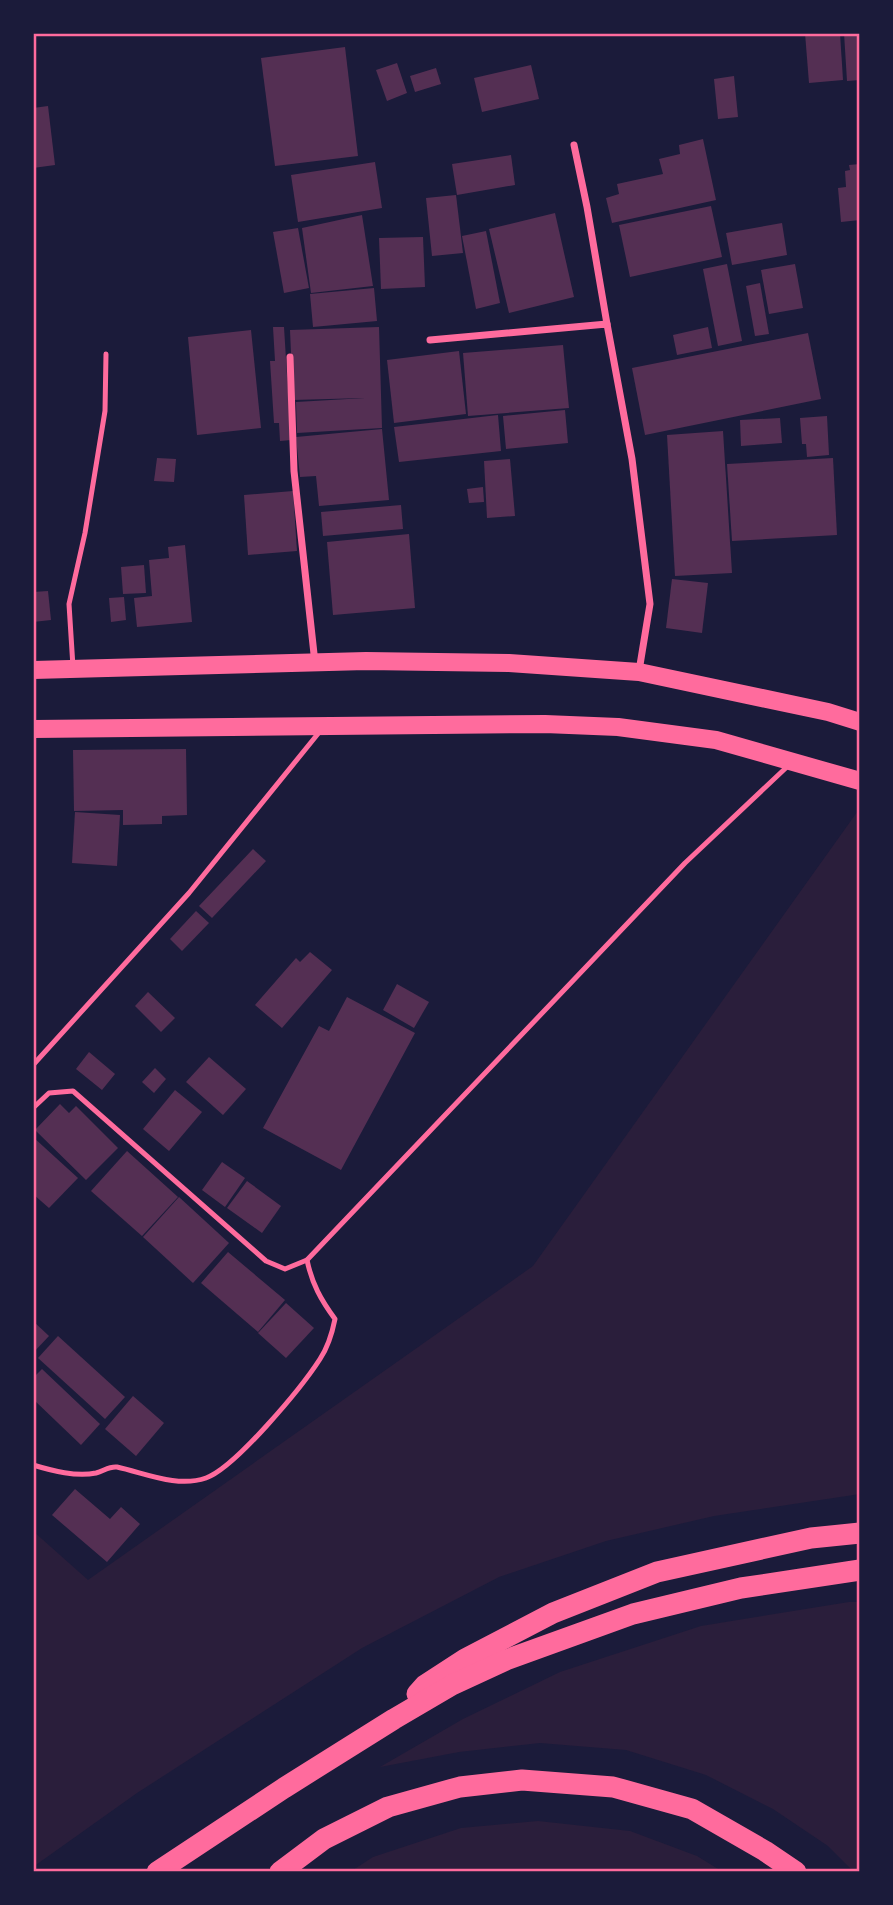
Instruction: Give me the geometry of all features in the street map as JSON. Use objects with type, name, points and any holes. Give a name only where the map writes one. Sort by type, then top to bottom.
[{"type":"highway","points":[[394,1719],[425,1685],[465,1659],[553,1613],[657,1573],[811,1538],[860,1534]]},
{"type":"highway","points":[[158,1872],[394,1719],[453,1685],[506,1660],[633,1614],[741,1588],[860,1570]]},
{"type":"highway","points":[[280,1872],[324,1839],[388,1807],[460,1787],[522,1780],[613,1787],[692,1810],[765,1851],[796,1872]]},
{"type":"main road","points":[[33,670],[366,661],[509,663],[639,672],[828,712],[860,722]]},
{"type":"main road","points":[[33,729],[545,724],[618,727],[716,740],[860,781]]},
{"type":"street","points":[[574,145],[632,459],[650,604],[639,672]]},
{"type":"street","points":[[430,340],[607,324]]},
{"type":"street","points":[[290,357],[294,471],[315,664]]},
{"type":"lane","points":[[74,670],[69,604],[85,533],[106,411],[106,354]]},
{"type":"lane","points":[[33,1065],[189,893],[323,728]]},
{"type":"lane","points":[[33,1108],[49,1093],[73,1091],[266,1261],[285,1269],[307,1260],[685,863],[793,761]]},
{"type":"lane","points":[[33,1465],[71,1474],[96,1473],[113,1466],[145,1476],[193,1481],[209,1477],[232,1461],[320,1359],[332,1335],[335,1320],[318,1297],[307,1260]]},
{"type":"shaded area","points":[[860,808],[860,1494],[714,1516],[606,1541],[499,1577],[362,1648],[137,1793],[33,1867],[33,1531],[88,1580],[533,1266]]},
{"type":"shaded area","points":[[860,1602],[860,1872],[854,1872],[828,1846],[773,1809],[706,1775],[626,1750],[540,1743],[459,1752],[380,1767],[463,1719],[560,1672],[701,1626]]},
{"type":"shaded area","points":[[538,1821],[630,1831],[697,1856],[723,1872],[350,1872],[373,1857],[461,1828]]},
{"type":"building","points":[[805,33],[840,33],[843,80],[809,83]]},
{"type":"building","points":[[844,33],[860,33],[860,80],[847,81]]},
{"type":"building","points":[[345,47],[358,156],[275,166],[261,58]]},
{"type":"building","points":[[397,63],[407,93],[387,101],[376,70]]},
{"type":"building","points":[[531,65],[539,99],[482,112],[474,78]]},
{"type":"building","points":[[436,68],[441,84],[415,92],[410,76]]},
{"type":"building","points":[[734,76],[738,117],[718,119],[714,79]]},
{"type":"building","points":[[48,106],[55,165],[33,168],[33,108]]},
{"type":"building","points":[[703,139],[716,200],[612,223],[606,198],[619,194],[617,184],[663,174],[659,159],[680,154],[679,145]]},
{"type":"building","points":[[511,155],[515,185],[457,195],[452,164]]},
{"type":"building","points":[[375,162],[382,208],[298,222],[291,175]]},
{"type":"building","points":[[860,164],[860,220],[841,222],[838,188],[846,187],[845,171],[850,170],[849,165]]},
{"type":"building","points":[[456,195],[463,253],[432,256],[426,198]]},
{"type":"building","points":[[711,206],[722,257],[630,277],[619,225]]},
{"type":"building","points":[[555,213],[574,297],[509,313],[489,229]]},
{"type":"building","points":[[362,215],[373,286],[311,293],[302,228]]},
{"type":"building","points":[[782,223],[787,255],[732,265],[726,233]]},
{"type":"building","points":[[298,228],[309,288],[284,293],[273,232]]},
{"type":"building","points":[[486,231],[500,303],[476,309],[462,236]]},
{"type":"building","points":[[423,237],[425,287],[381,289],[379,238]]},
{"type":"building","points":[[727,264],[742,341],[718,346],[703,269]]},
{"type":"building","points":[[795,264],[803,308],[769,314],[761,270]]},
{"type":"building","points":[[760,283],[769,334],[755,336],[746,286]]},
{"type":"building","points":[[374,288],[377,321],[313,327],[310,294]]},
{"type":"building","points":[[273,327],[284,327],[291,440],[280,441],[279,423],[274,423],[270,361],[275,361]]},
{"type":"building","points":[[379,327],[382,428],[297,433],[296,402],[365,398],[293,400],[290,330]]},
{"type":"building","points":[[708,327],[712,348],[677,355],[673,335]]},
{"type":"building","points":[[251,330],[261,428],[197,435],[188,337]]},
{"type":"building","points":[[808,333],[821,399],[645,435],[632,368]]},
{"type":"building","points":[[563,345],[569,408],[468,416],[463,353]]},
{"type":"building","points":[[459,351],[466,414],[394,423],[387,360]]},
{"type":"building","points":[[565,410],[568,443],[506,449],[503,416]]},
{"type":"building","points":[[498,415],[501,451],[399,462],[394,427]]},
{"type":"building","points":[[827,416],[829,455],[807,457],[806,444],[802,444],[800,418]]},
{"type":"building","points":[[780,418],[782,443],[741,446],[740,420]]},
{"type":"building","points":[[382,429],[389,500],[319,506],[316,476],[300,477],[296,437]]},
{"type":"building","points":[[723,431],[732,573],[675,576],[667,435]]},
{"type":"building","points":[[157,458],[176,459],[174,482],[154,481]]},
{"type":"building","points":[[833,458],[837,535],[732,541],[727,464]]},
{"type":"building","points":[[510,459],[515,516],[487,518],[484,461]]},
{"type":"building","points":[[483,487],[484,502],[469,503],[467,489]]},
{"type":"building","points":[[293,491],[297,551],[248,555],[244,495]]},
{"type":"building","points":[[401,505],[403,529],[323,536],[321,512]]},
{"type":"building","points":[[409,534],[415,608],[333,615],[327,542]]},
{"type":"building","points":[[185,545],[192,622],[137,627],[134,598],[152,596],[149,560],[169,558],[168,547]]},
{"type":"building","points":[[144,565],[146,593],[123,594],[121,567]]},
{"type":"building","points":[[672,579],[708,583],[702,633],[666,628]]},
{"type":"building","points":[[48,591],[51,620],[33,622],[33,592]]},
{"type":"building","points":[[124,597],[126,620],[111,622],[109,598]]},
{"type":"building","points":[[186,749],[187,815],[162,816],[162,824],[123,825],[123,810],[74,811],[73,750]]},
{"type":"building","points":[[75,812],[120,815],[117,866],[72,863]]},
{"type":"building","points":[[253,849],[266,861],[212,918],[199,906]]},
{"type":"building","points":[[196,911],[209,923],[182,951],[170,939]]},
{"type":"building","points":[[310,952],[332,970],[282,1028],[255,1005],[296,958],[300,962]]},
{"type":"building","points":[[397,984],[429,1002],[414,1028],[383,1010]]},
{"type":"building","points":[[148,992],[175,1018],[161,1032],[135,1006]]},
{"type":"building","points":[[347,997],[415,1033],[341,1170],[263,1128],[319,1026],[329,1031]]},
{"type":"building","points":[[89,1052],[115,1074],[102,1090],[76,1069]]},
{"type":"building","points":[[209,1057],[246,1089],[223,1115],[186,1082]]},
{"type":"building","points":[[155,1068],[166,1079],[154,1093],[142,1082]]},
{"type":"building","points":[[175,1090],[202,1112],[169,1151],[143,1129]]},
{"type":"building","points":[[60,1104],[69,1113],[76,1106],[118,1148],[86,1180],[35,1130]]},
{"type":"building","points":[[33,1137],[78,1178],[49,1208],[33,1194]]},
{"type":"building","points":[[127,1151],[178,1197],[142,1236],[91,1191]]},
{"type":"building","points":[[222,1162],[245,1178],[225,1207],[202,1190]]},
{"type":"building","points":[[247,1181],[281,1206],[262,1233],[227,1208]]},
{"type":"building","points":[[179,1197],[229,1243],[193,1283],[143,1237]]},
{"type":"building","points":[[228,1252],[285,1300],[258,1332],[201,1283]]},
{"type":"building","points":[[286,1303],[314,1328],[286,1358],[258,1333]]},
{"type":"building","points":[[33,1321],[49,1336],[33,1353]]},
{"type":"building","points":[[58,1336],[125,1397],[105,1419],[38,1358]]},
{"type":"building","points":[[42,1369],[100,1424],[81,1445],[33,1399],[33,1378]]},
{"type":"building","points":[[133,1396],[164,1423],[136,1456],[105,1429]]},
{"type":"building","points":[[75,1489],[110,1519],[121,1507],[140,1524],[107,1562],[52,1515]]}]
